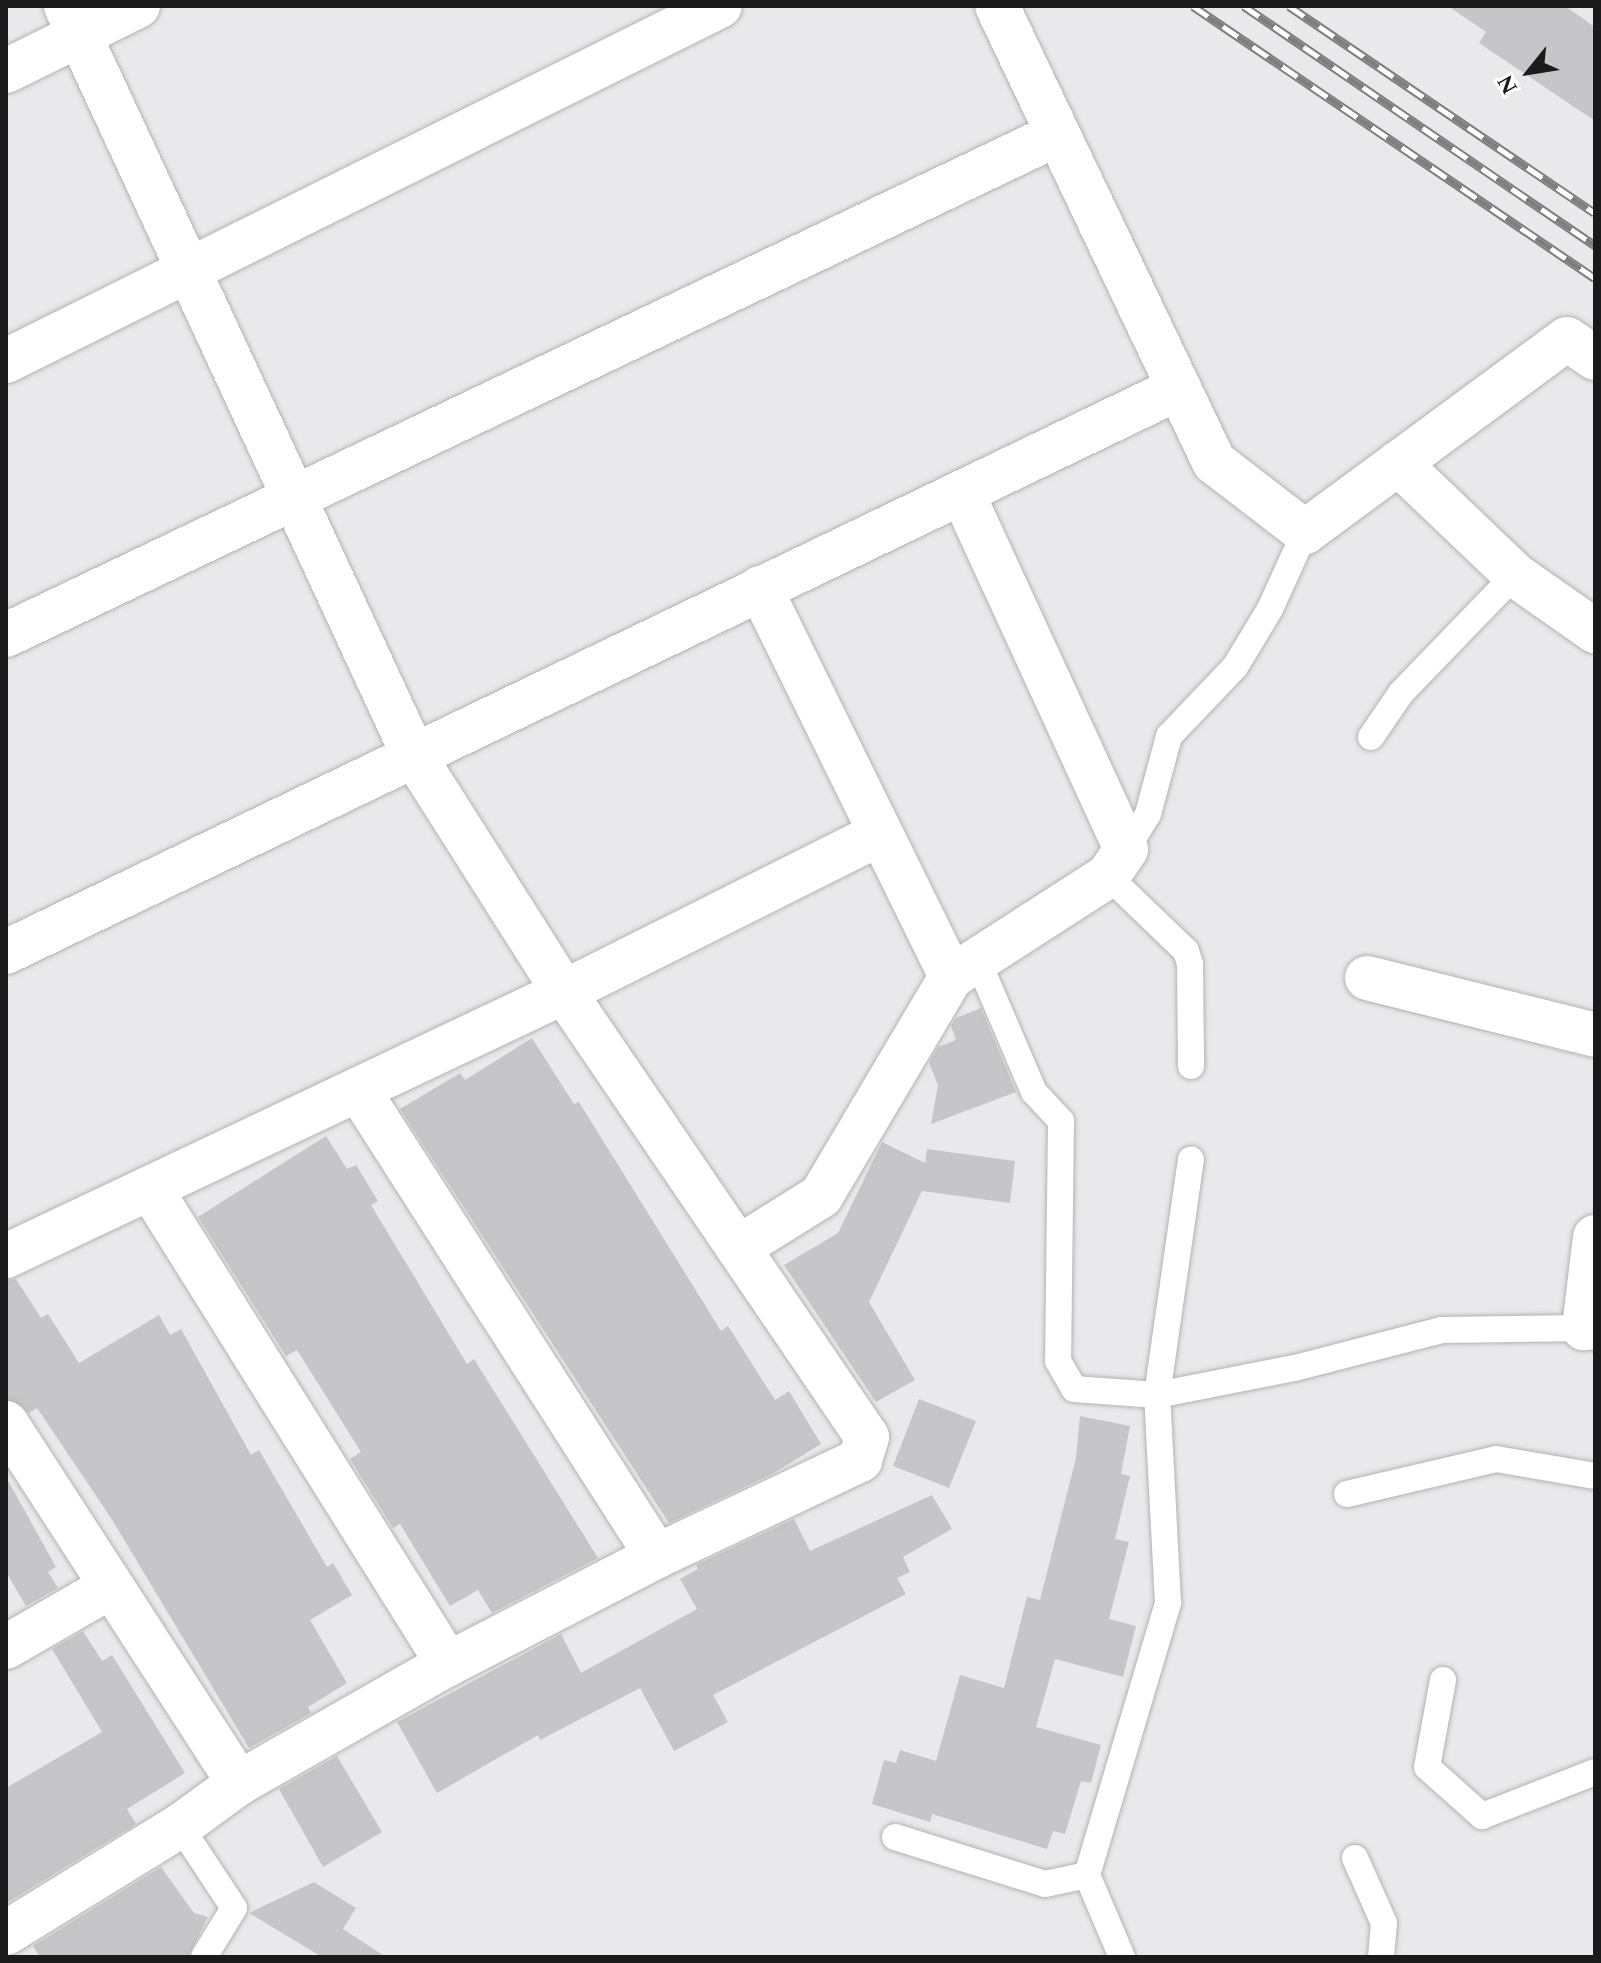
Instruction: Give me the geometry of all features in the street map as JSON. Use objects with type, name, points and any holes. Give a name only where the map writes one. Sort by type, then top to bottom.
[{"type":"street","points":[[6,71],[73,21],[138,6]]},
{"type":"street","points":[[6,361],[186,268],[720,6]]},
{"type":"street","points":[[997,6],[1214,462],[1305,532],[1567,339],[1595,358]]},
{"type":"street","points":[[6,1933],[180,1826],[239,1783],[448,1664],[657,1556],[860,1460],[867,1437],[741,1246],[564,992],[413,754],[291,497],[73,21]]},
{"type":"street","points":[[6,635],[1058,134]]},
{"type":"street","points":[[6,952],[1177,389]]},
{"type":"street","points":[[1398,463],[1515,575],[1595,631]]},
{"type":"street","points":[[741,1246],[821,1196],[964,968],[1117,863],[962,493]]},
{"type":"street","points":[[760,588],[878,835],[964,968]]},
{"type":"street","points":[[6,1256],[359,1091],[878,835]]},
{"type":"street","points":[[1367,978],[1595,1035]]},
{"type":"street","points":[[359,1091],[657,1556]]},
{"type":"street","points":[[150,1188],[448,1664]]},
{"type":"street","points":[[1589,1328],[1595,1237]]},
{"type":"street","points":[[6,1423],[239,1783]]},
{"type":"street","points":[[6,1647],[110,1587]]},
{"type":"lane","points":[[1191,1066],[1190,964],[1186,951],[1117,863],[1148,814],[1169,736],[1235,667],[1270,609],[1305,532]]},
{"type":"lane","points":[[1371,737],[1401,693],[1515,575]]},
{"type":"lane","points":[[964,968],[1034,1092],[1061,1121],[1058,1361],[1074,1389],[1157,1395],[1295,1368],[1442,1330],[1589,1328]]},
{"type":"lane","points":[[1122,1957],[1087,1875],[1168,1603],[1157,1395],[1191,1159]]},
{"type":"lane","points":[[1347,1494],[1496,1459],[1595,1476]]},
{"type":"lane","points":[[1443,1680],[1427,1767],[1482,1816],[1595,1772]]},
{"type":"lane","points":[[180,1826],[234,1908],[204,1957]]},
{"type":"lane","points":[[895,1837],[1045,1884],[1087,1875]]},
{"type":"lane","points":[[1355,1858],[1384,1923],[1381,1957]]},
{"type":"building","points":[[1448,6],[1565,6],[1595,27],[1595,121],[1479,43],[1486,32]]},
{"type":"building","points":[[981,1008],[1016,1092],[931,1124],[938,1085],[929,1063],[938,1047],[956,1040],[951,1026],[956,1018]]},
{"type":"building","points":[[532,1038],[574,1104],[579,1102],[721,1331],[728,1326],[775,1400],[789,1391],[821,1444],[772,1474],[669,1523],[400,1109],[460,1073],[465,1080]]},
{"type":"building","points":[[326,1136],[347,1169],[356,1165],[378,1201],[371,1205],[467,1364],[474,1359],[598,1558],[492,1613],[478,1590],[450,1606],[400,1524],[393,1528],[350,1459],[361,1452],[297,1350],[286,1356],[198,1217]]},
{"type":"building","points":[[882,1142],[925,1163],[927,1149],[1015,1161],[1010,1203],[922,1191],[869,1302],[915,1380],[876,1402],[784,1265],[838,1233]]},
{"type":"building","points":[[16,1279],[41,1318],[48,1314],[79,1363],[159,1315],[170,1335],[181,1329],[251,1455],[259,1450],[327,1567],[333,1563],[352,1595],[310,1620],[347,1683],[308,1707],[311,1713],[249,1748],[111,1518],[37,1408],[29,1413],[6,1398],[6,1281]]},
{"type":"building","points":[[919,1399],[976,1421],[949,1488],[893,1466]]},
{"type":"building","points":[[1080,1416],[1130,1426],[1121,1474],[1130,1476],[1115,1539],[1129,1542],[1109,1619],[1136,1626],[1123,1677],[1055,1659],[1036,1727],[1101,1745],[1091,1783],[1081,1781],[1065,1834],[1053,1831],[1047,1849],[932,1814],[930,1822],[872,1804],[884,1760],[896,1763],[900,1750],[936,1761],[960,1675],[1004,1688],[1027,1597],[1040,1600],[1076,1458]]},
{"type":"building","points":[[6,1477],[56,1567],[48,1572],[58,1588],[26,1606],[6,1572]]},
{"type":"building","points":[[932,1495],[952,1529],[903,1557],[910,1572],[897,1578],[906,1594],[713,1695],[728,1722],[674,1751],[640,1688],[540,1740],[538,1735],[437,1793],[397,1722],[561,1634],[581,1673],[697,1609],[680,1579],[698,1569],[696,1565],[794,1519],[810,1551]]},
{"type":"building","points":[[83,1631],[102,1661],[112,1655],[185,1773],[127,1809],[136,1824],[8,1902],[6,1788],[102,1732],[52,1649]]},
{"type":"building","points":[[337,1756],[382,1832],[323,1867],[279,1789]]},
{"type":"building","points":[[161,1867],[194,1913],[208,1917],[188,1957],[40,1957],[33,1946]]},
{"type":"building","points":[[314,1882],[356,1908],[343,1929],[386,1957],[322,1957],[249,1913]]},
{"type":"railway","points":[[1193,6],[1595,278]]},
{"type":"railway","points":[[1244,6],[1595,245]]},
{"type":"railway","points":[[1289,6],[1595,213]]}]
